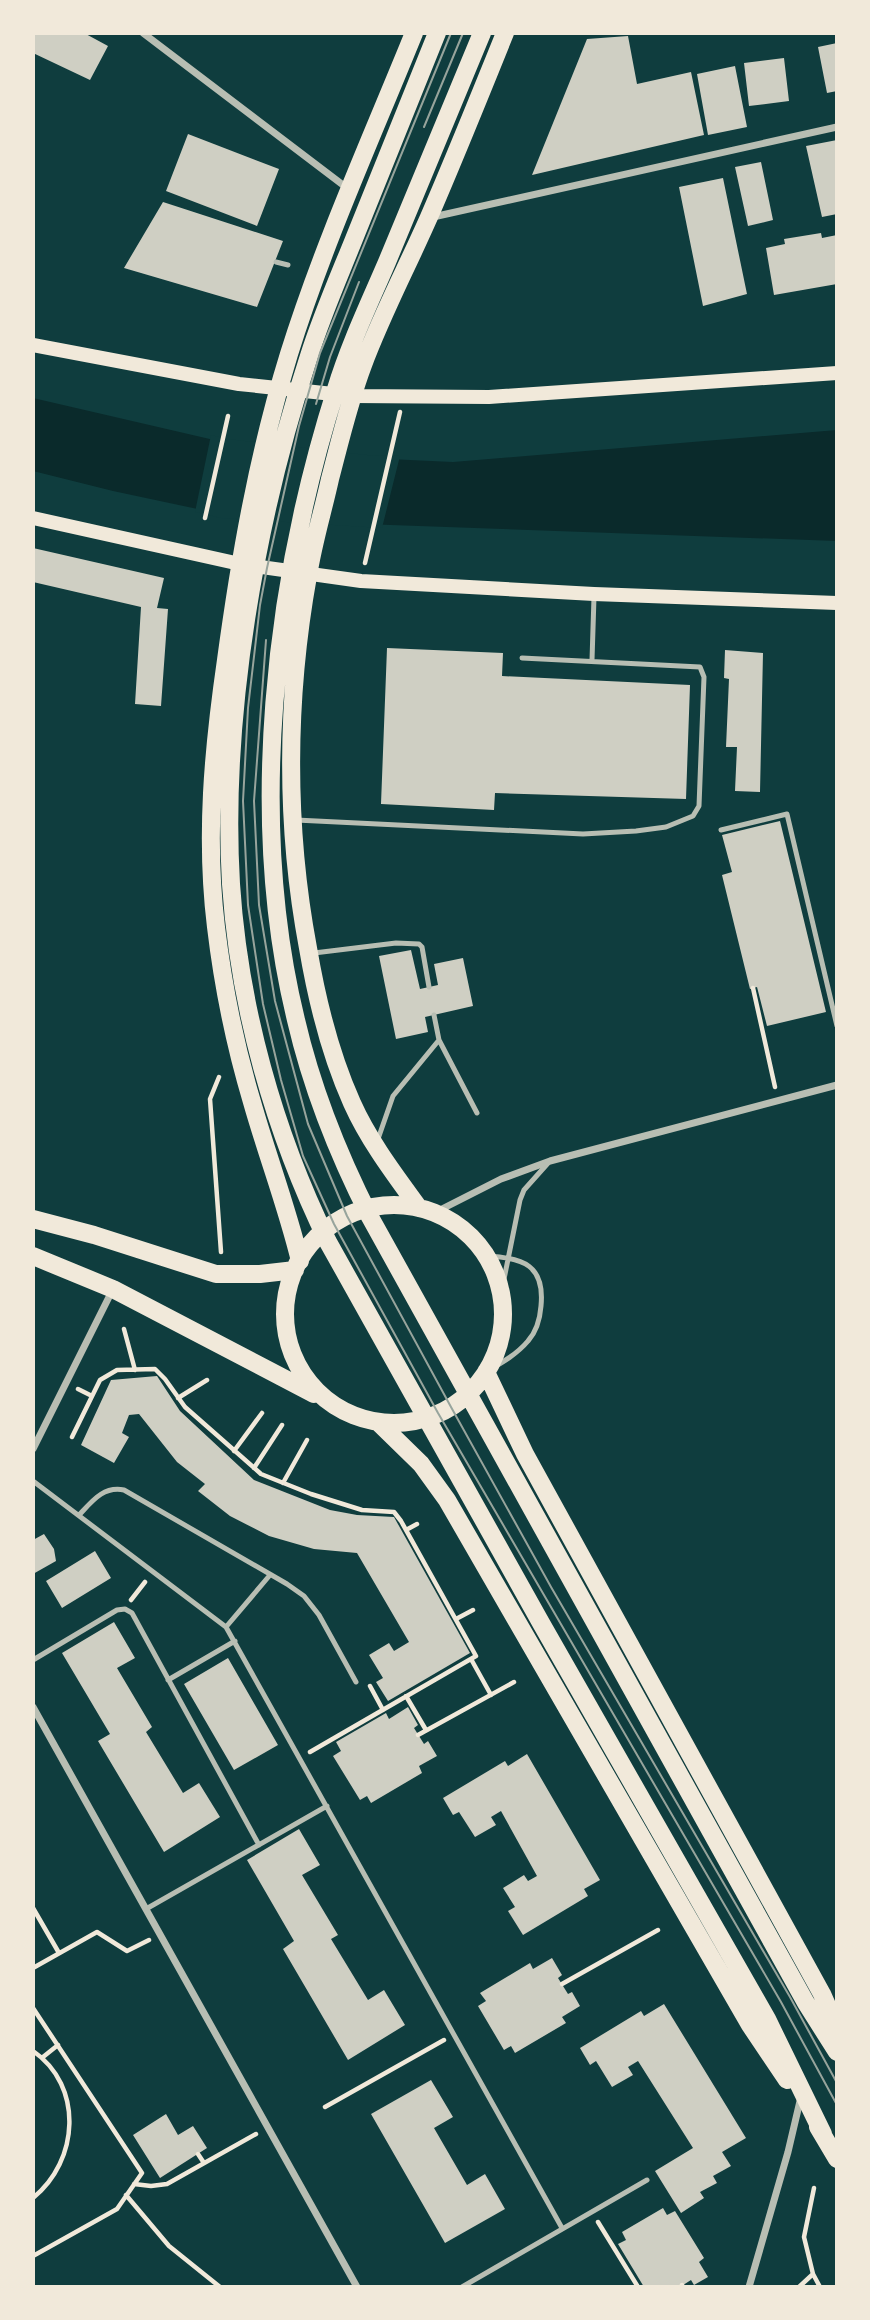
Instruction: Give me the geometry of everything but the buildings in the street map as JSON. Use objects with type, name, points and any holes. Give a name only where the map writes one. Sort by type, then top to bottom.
[{"type":"main road","points":[[297,1265],[239,1056],[223,977],[213,896],[210,790],[240,564],[270,421],[305,306],[414,33]]},
{"type":"main road","points":[[437,33],[310,353],[289,421],[260,539],[240,672],[230,806],[231,885],[239,959],[254,1033],[272,1097],[294,1163],[317,1219],[541,1623],[767,2019],[837,2159]]},
{"type":"main road","points":[[482,33],[345,362],[325,428],[296,545],[280,654],[272,771],[271,847],[282,951],[304,1054],[324,1112],[360,1198],[806,2003],[837,2052]]},
{"type":"main road","points":[[426,1210],[376,1146],[356,1111],[336,1062],[320,1009],[297,879],[290,737],[308,575],[352,396],[382,318],[429,218],[505,33]]},
{"type":"main road","points":[[33,345],[279,389],[403,398],[556,393],[837,373]]},
{"type":"main road","points":[[33,518],[240,564],[360,581],[594,594],[837,603]]},
{"type":"main road","points":[[33,1256],[113,1289],[333,1404],[362,1418],[398,1423],[438,1413],[463,1398],[486,1372],[499,1343],[503,1327],[501,1294],[488,1256],[473,1238],[455,1223],[426,1210],[380,1206],[347,1216],[318,1237],[297,1265],[286,1305],[290,1344],[307,1380],[333,1404]]},
{"type":"main road","points":[[33,1219],[71,1228],[216,1274],[260,1275],[297,1265]]},
{"type":"main road","points":[[486,1372],[531,1465],[822,1994],[837,2028]]},
{"type":"main road","points":[[378,1422],[421,1464],[447,1500],[750,2025],[823,2134]]},
{"type":"street","points":[[143,33],[351,190]]},
{"type":"street","points":[[429,218],[837,127]]},
{"type":"street","points":[[426,1210],[550,1161],[837,1085]]},
{"type":"street","points":[[33,1449],[113,1289]]},
{"type":"street","points":[[33,1707],[356,2287]]},
{"type":"street","points":[[749,2287],[800,2101]]},
{"type":"lane","points":[[276,262],[288,265]]},
{"type":"lane","points":[[592,660],[594,594]]},
{"type":"lane","points":[[293,820],[583,834],[666,827],[687,820],[695,813],[699,806],[702,670],[697,666],[522,658]]},
{"type":"lane","points":[[721,830],[787,814],[837,1026]]},
{"type":"lane","points":[[309,953],[396,943],[419,944],[422,947],[429,988]]},
{"type":"lane","points":[[434,1015],[439,1040],[477,1113]]},
{"type":"lane","points":[[376,1146],[393,1096],[439,1040]]},
{"type":"lane","points":[[501,1294],[524,1190],[550,1161]]},
{"type":"lane","points":[[486,1372],[511,1358],[535,1332],[542,1291],[540,1281],[530,1267],[510,1258],[488,1256]]},
{"type":"lane","points":[[33,1481],[226,1627],[562,2228]]},
{"type":"lane","points":[[80,1514],[103,1492],[114,1488],[124,1490],[270,1574],[304,1596],[319,1615],[356,1682]]},
{"type":"lane","points":[[226,1627],[270,1574]]},
{"type":"lane","points":[[33,1660],[117,1611],[125,1609],[132,1614],[259,1845]]},
{"type":"lane","points":[[168,1680],[235,1641]]},
{"type":"lane","points":[[146,1909],[327,1806]]},
{"type":"lane","points":[[462,2287],[647,2180]]},
{"type":"path","points":[[360,581],[403,398]]},
{"type":"path","points":[[205,518],[228,416]]},
{"type":"path","points":[[753,988],[778,1100]]},
{"type":"path","points":[[219,1077],[210,1100],[221,1252]]},
{"type":"path","points":[[124,1329],[135,1370]]},
{"type":"path","points":[[72,1437],[100,1380],[117,1370],[155,1369],[184,1407],[261,1474],[362,1510],[394,1512],[476,1656],[300,1758]]},
{"type":"path","points":[[178,1398],[206,1380]]},
{"type":"path","points":[[78,1389],[92,1396]]},
{"type":"path","points":[[234,1451],[262,1413]]},
{"type":"path","points":[[254,1468],[282,1425]]},
{"type":"path","points":[[283,1482],[307,1440]]},
{"type":"path","points":[[406,1530],[418,1524]]},
{"type":"path","points":[[125,1609],[153,1570]]},
{"type":"path","points":[[456,1619],[473,1610]]},
{"type":"path","points":[[471,1659],[491,1695]]},
{"type":"path","points":[[418,1735],[514,1682]]},
{"type":"path","points":[[369,1686],[383,1710]]},
{"type":"path","points":[[406,1696],[426,1730]]},
{"type":"path","points":[[33,1908],[59,1954]]},
{"type":"path","points":[[562,1984],[658,1930]]},
{"type":"path","points":[[33,1968],[97,1932],[127,1951],[155,1937]]},
{"type":"path","points":[[33,2008],[142,2173],[117,2208],[33,2256]]},
{"type":"path","points":[[324,2107],[454,2034]]},
{"type":"path","points":[[43,2057],[58,2045]]},
{"type":"path","points":[[33,2051],[43,2057],[62,2083],[70,2113],[68,2145],[56,2175],[33,2198]]},
{"type":"path","points":[[134,2184],[167,2184],[267,2127]]},
{"type":"path","points":[[198,2154],[204,2163]]},
{"type":"path","points":[[814,2188],[804,2237],[813,2274],[820,2287]]},
{"type":"path","points":[[127,2195],[169,2246],[219,2287]]},
{"type":"path","points":[[592,2211],[638,2287]]},
{"type":"path","points":[[799,2287],[813,2274]]},
{"type":"water","points":[[33,398],[227,443],[367,458],[453,462],[837,430],[837,541],[363,524],[221,514],[33,471]]},
{"type":"pier","points":[[211,435],[367,455],[400,456],[382,528],[221,518],[195,512]]},
{"type":"tram line","points":[[451,33],[320,353],[299,426],[267,568],[248,708],[243,801],[248,905],[263,1004],[303,1156],[334,1224],[438,1413],[781,2002],[837,2105]]},
{"type":"tram line","points":[[424,127],[463,33]]},
{"type":"tram line","points":[[316,404],[330,357],[359,282]]},
{"type":"tram line","points":[[266,640],[254,801],[259,905],[275,1001],[308,1124],[347,1216],[451,1407],[551,1587],[790,1997],[837,2083]]}]
